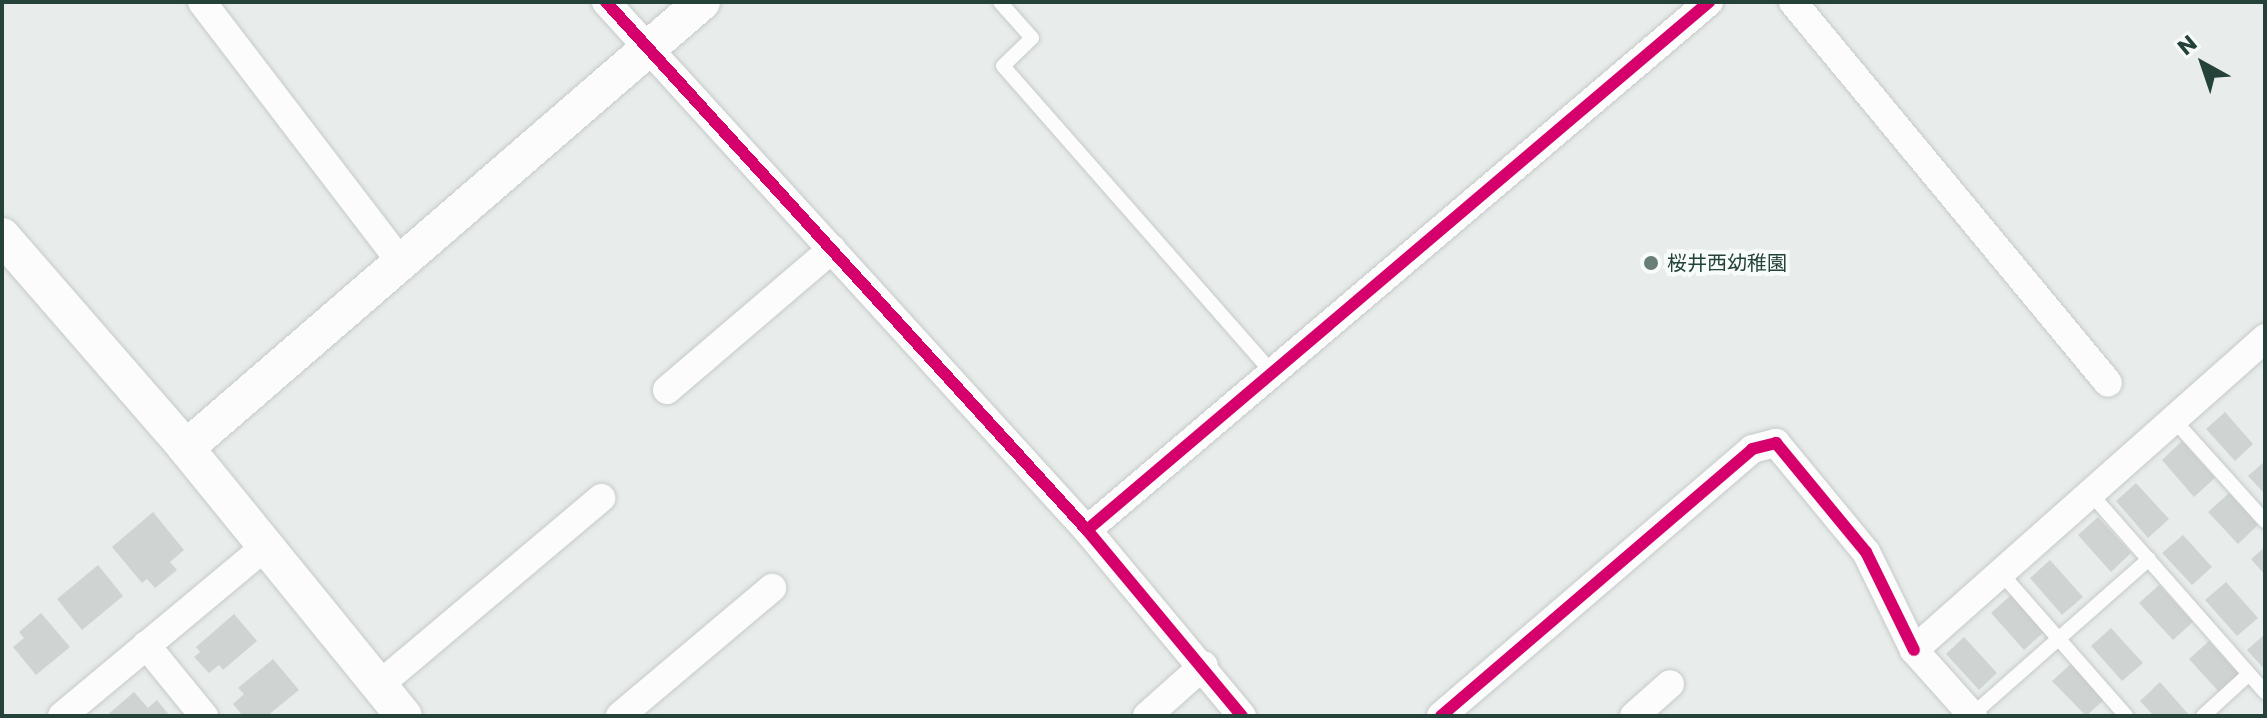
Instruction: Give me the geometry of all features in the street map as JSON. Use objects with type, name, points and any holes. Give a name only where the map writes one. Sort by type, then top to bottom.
[{"type":"street","points":[[202,2],[402,264]]},
{"type":"street","points":[[606,2],[647,52],[832,249],[1087,530],[1204,665],[1242,716]]},
{"type":"street","points":[[186,448],[702,2]]},
{"type":"street","points":[[1087,530],[1270,370],[1709,2]]},
{"type":"street","points":[[1793,2],[2108,383]]},
{"type":"street","points":[[2,236],[186,448],[404,716]]},
{"type":"street","points":[[667,390],[832,249]]},
{"type":"street","points":[[1914,650],[2263,344]]},
{"type":"street","points":[[1441,716],[1752,449],[1776,443],[1866,552],[1914,650],[1972,716]]},
{"type":"street","points":[[378,686],[601,498]]},
{"type":"street","points":[[62,716],[265,547]]},
{"type":"street","points":[[620,716],[772,588]]},
{"type":"street","points":[[146,645],[204,716]]},
{"type":"street","points":[[1147,716],[1204,665]]},
{"type":"street","points":[[1634,716],[1670,684]]},
{"type":"lane","points":[[1000,2],[1032,38],[1003,66],[1270,370]]},
{"type":"lane","points":[[2174,420],[2265,521]]},
{"type":"lane","points":[[2091,494],[2265,692]]},
{"type":"lane","points":[[1972,716],[2149,559]]},
{"type":"lane","points":[[2001,573],[2126,716]]},
{"type":"lane","points":[[2203,716],[2249,674]]},
{"type":"building","points":[[2225,412],[2253,444],[2235,461],[2206,429]]},
{"type":"building","points":[[2182,441],[2215,478],[2194,497],[2162,460]]},
{"type":"building","points":[[2265,461],[2265,494],[2248,476]]},
{"type":"building","points":[[2136,483],[2169,519],[2148,538],[2116,501]]},
{"type":"building","points":[[2229,493],[2258,525],[2238,544],[2208,512]]},
{"type":"building","points":[[153,512],[184,550],[170,562],[177,570],[155,588],[147,579],[142,583],[112,547]]},
{"type":"building","points":[[2098,517],[2131,553],[2111,572],[2078,535]]},
{"type":"building","points":[[2183,535],[2212,567],[2192,585],[2162,553]]},
{"type":"building","points":[[2265,547],[2265,575],[2251,559]]},
{"type":"building","points":[[2050,560],[2083,597],[2062,615],[2030,578]]},
{"type":"building","points":[[98,565],[123,596],[82,630],[57,599]]},
{"type":"building","points":[[2226,582],[2258,618],[2237,636],[2205,600]]},
{"type":"building","points":[[2159,585],[2193,622],[2173,640],[2139,603]]},
{"type":"building","points":[[2011,595],[2044,632],[2024,650],[1991,613]]},
{"type":"building","points":[[41,613],[70,647],[36,675],[13,647],[24,638],[19,632]]},
{"type":"building","points":[[234,614],[257,641],[223,670],[219,665],[209,673],[194,657],[200,652],[196,647]]},
{"type":"building","points":[[2111,628],[2143,663],[2122,681],[2091,646]]},
{"type":"building","points":[[2265,634],[2265,670],[2247,650]]},
{"type":"building","points":[[1964,637],[1997,673],[1979,690],[1946,654]]},
{"type":"building","points":[[2209,641],[2239,674],[2219,692],[2189,659]]},
{"type":"building","points":[[273,659],[299,690],[267,716],[243,716],[233,704],[244,694],[238,688]]},
{"type":"building","points":[[2072,663],[2105,699],[2086,716],[2052,681]]},
{"type":"building","points":[[2160,682],[2190,716],[2154,716],[2140,701]]},
{"type":"building","points":[[134,692],[148,708],[157,700],[170,716],[106,716]]},
{"type":"cycle path","points":[[606,2],[1087,530],[1242,716]]},
{"type":"cycle path","points":[[1087,530],[1709,2]]},
{"type":"cycle path","points":[[1441,716],[1752,449],[1776,443],[1866,552],[1914,650]]},
{"type":"place","name":"桜井西幼稚園","points":[[1651,263]]}]
